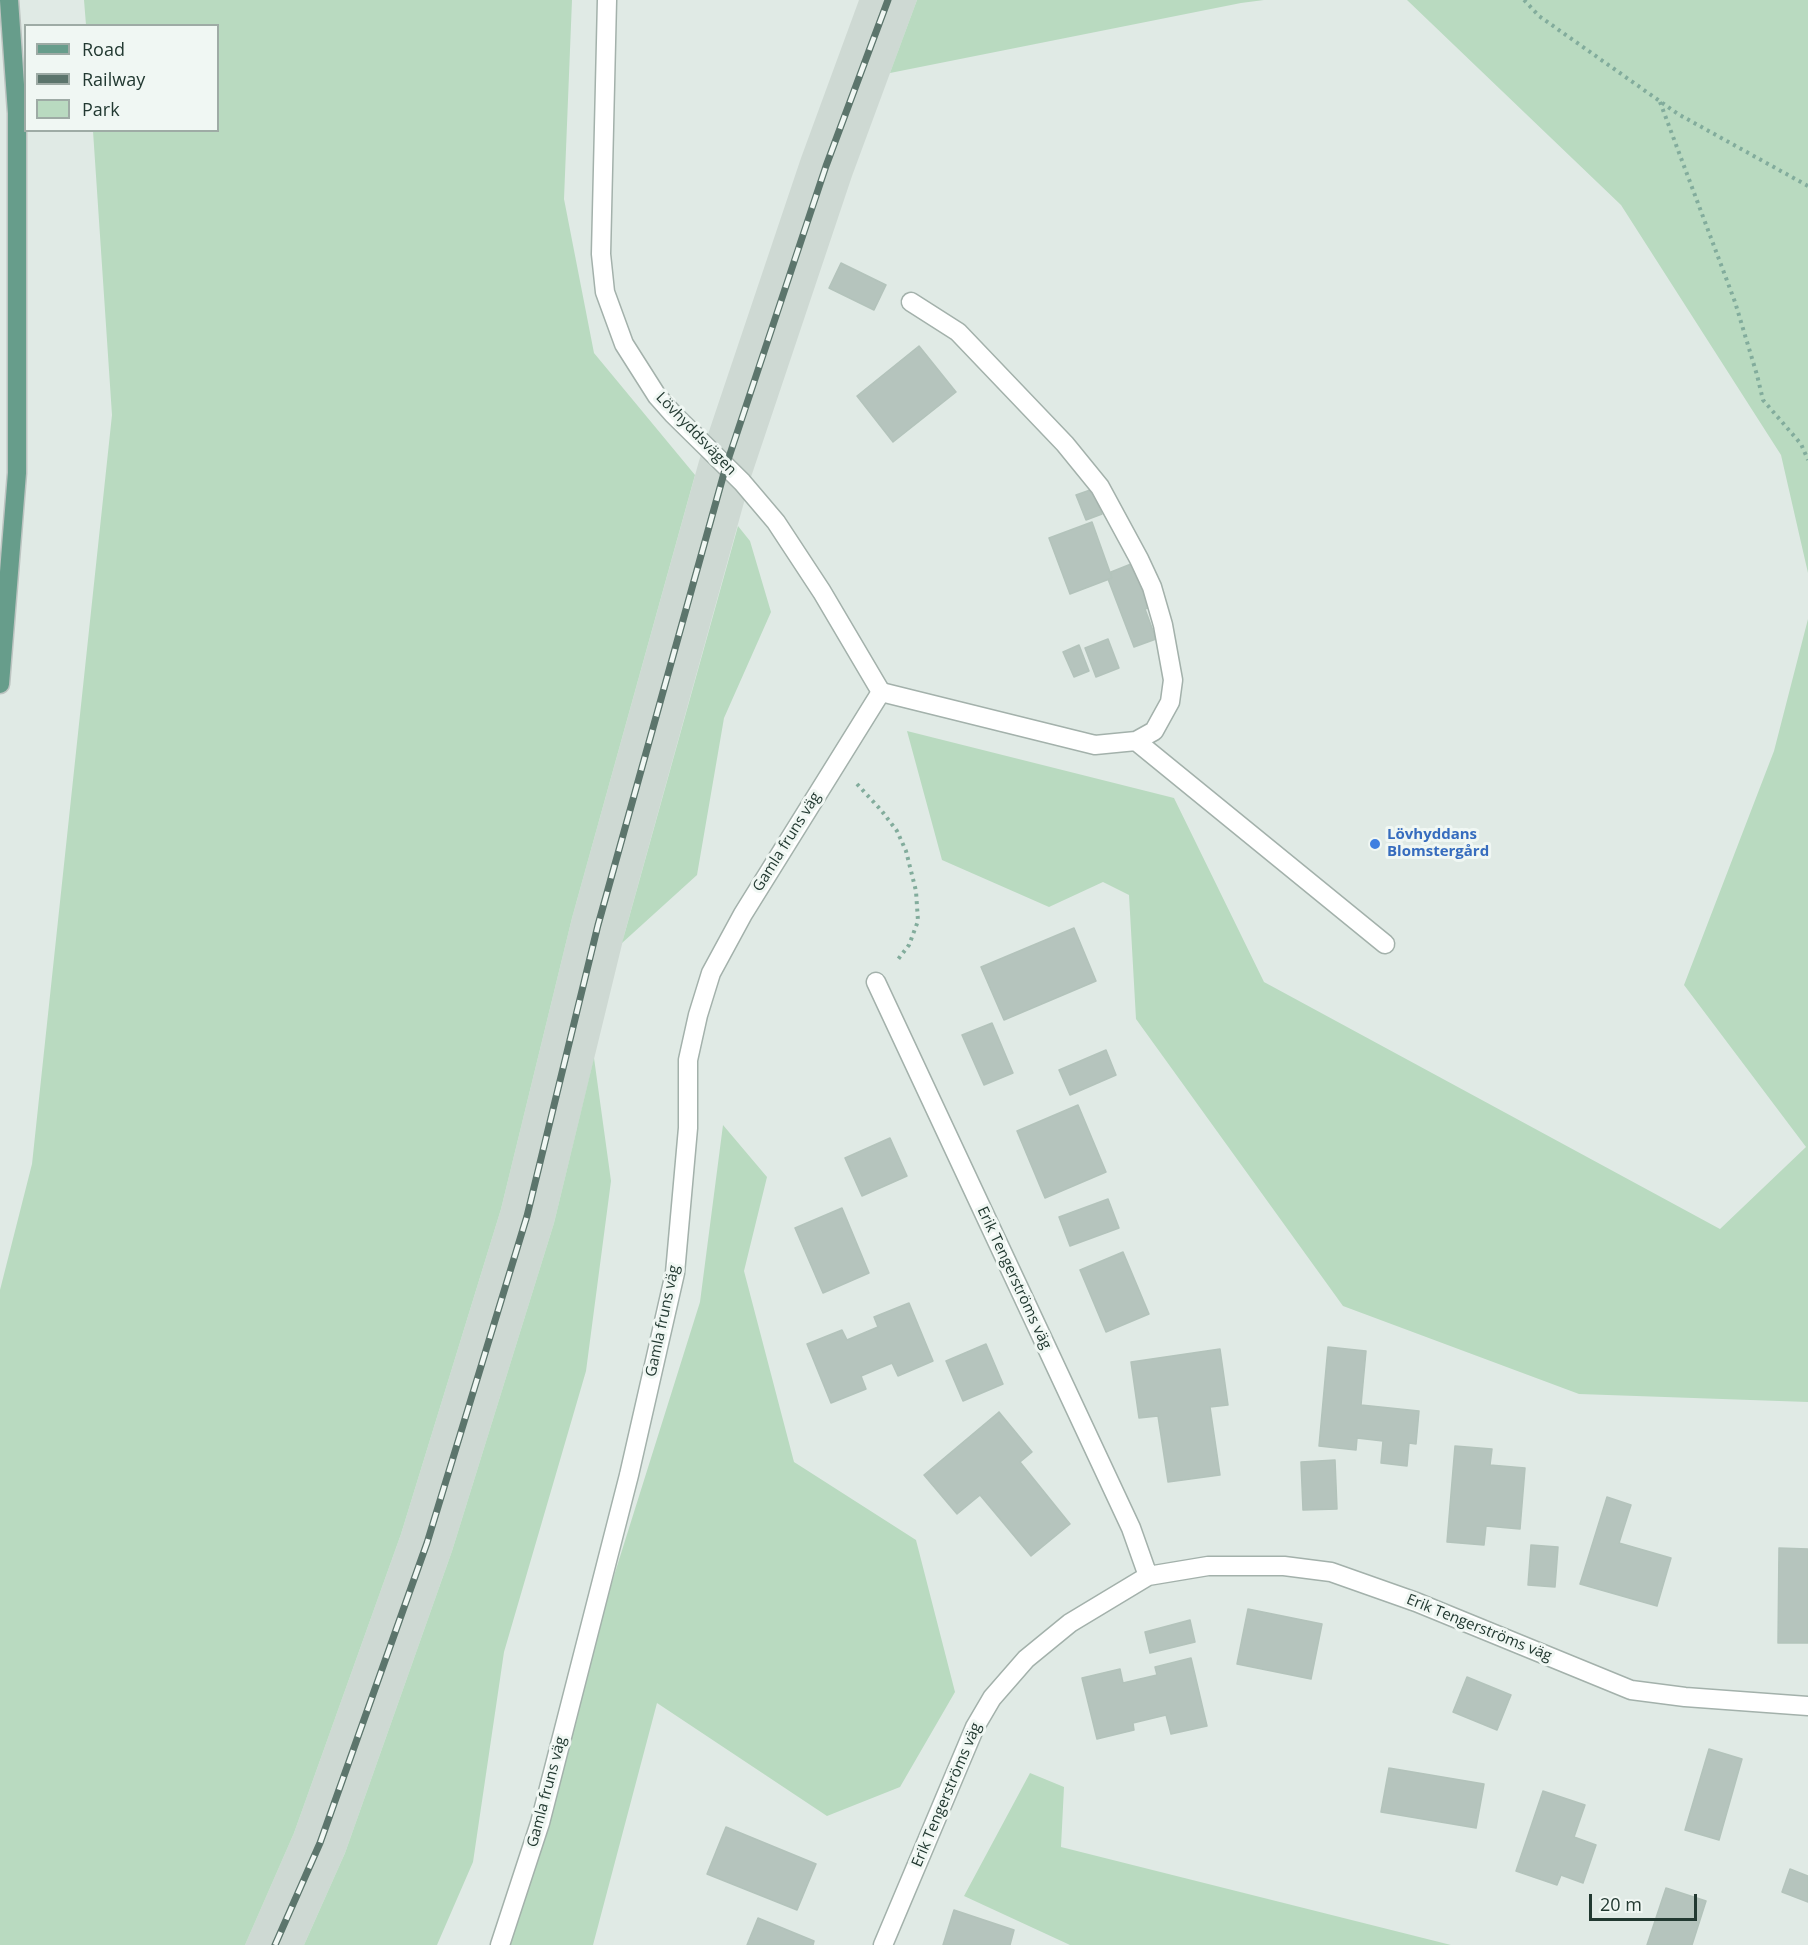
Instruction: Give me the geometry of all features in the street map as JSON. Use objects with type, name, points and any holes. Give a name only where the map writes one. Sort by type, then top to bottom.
[{"type":"main road","points":[[0,684],[17,473],[17,112],[9,0]]},
{"type":"street","name":"Lövhyddsvägen","points":[[607,0],[601,254],[605,292],[624,344],[657,396],[742,482],[776,522],[822,592],[882,692]]},
{"type":"street","points":[[882,692],[1095,745],[1136,741],[1154,731],[1170,702],[1173,680],[1163,625],[1152,587],[1100,487],[1065,444],[958,332],[911,302]]},
{"type":"street","name":"Gamla fruns väg","points":[[501,1945],[540,1823],[629,1475],[675,1273],[688,1128],[688,1060],[698,1015],[711,973],[743,914],[882,692]]},
{"type":"street","points":[[1136,741],[1385,944]]},
{"type":"street","name":"Erik Tengerströms väg","points":[[876,982],[1131,1528],[1148,1576]]},
{"type":"street","name":"Erik Tengerströms väg","points":[[883,1945],[975,1727],[993,1698],[1026,1659],[1070,1623],[1148,1576],[1208,1566],[1284,1566],[1331,1572],[1416,1602],[1631,1690],[1685,1697],[1808,1706]]},
{"type":"path","points":[[1524,0],[1539,16],[1678,114],[1808,186]]},
{"type":"path","points":[[1660,102],[1735,302],[1758,375],[1763,400],[1801,444],[1808,460]]},
{"type":"path","points":[[835,766],[881,810],[897,831],[906,851],[916,891],[918,921],[909,945],[876,982]]},
{"type":"shaded area","points":[[859,0],[917,0],[852,176],[751,477],[625,932],[554,1223],[452,1551],[345,1853],[304,1945],[245,1945],[294,1833],[401,1534],[501,1209],[572,918],[699,461],[801,158]]},
{"type":"green space","points":[[84,0],[572,0],[564,199],[594,353],[695,475],[572,918],[501,1209],[401,1534],[294,1833],[245,1945],[0,1945],[0,1290],[32,1164],[112,415],[93,132],[219,132],[219,24],[86,24]]},
{"type":"green space","points":[[917,0],[1264,0],[890,73]]},
{"type":"green space","points":[[1407,0],[1808,0],[1808,573],[1781,455],[1621,205]]},
{"type":"green space","points":[[738,526],[750,541],[771,612],[724,718],[697,875],[622,943]]},
{"type":"green space","points":[[1808,619],[1808,1402],[1579,1394],[1343,1306],[1136,1019],[1129,895],[1103,882],[1049,907],[942,860],[907,731],[1174,798],[1264,982],[1720,1229],[1806,1147],[1684,985],[1774,751]]},
{"type":"green space","points":[[594,1058],[611,1181],[586,1371],[504,1652],[473,1862],[437,1945],[304,1945],[345,1853],[452,1551],[554,1223]]},
{"type":"green space","points":[[723,1125],[767,1177],[744,1271],[794,1462],[916,1540],[955,1692],[900,1787],[827,1816],[657,1703],[593,1945],[498,1945],[700,1302]]},
{"type":"green space","points":[[1030,1773],[1064,1787],[1061,1847],[1451,1945],[1070,1945],[964,1896]]},
{"type":"building","points":[[841,263],[886,285],[874,310],[829,288]]},
{"type":"building","points":[[919,346],[956,392],[893,442],[857,396]]},
{"type":"building","points":[[1093,489],[1102,514],[1086,520],[1076,495]]},
{"type":"building","points":[[1092,522],[1112,578],[1070,594],[1049,538]]},
{"type":"building","points":[[1136,562],[1153,606],[1145,609],[1156,639],[1134,647],[1108,579],[1112,578],[1111,572]]},
{"type":"building","points":[[1108,639],[1119,668],[1096,677],[1085,648]]},
{"type":"building","points":[[1079,645],[1089,671],[1074,677],[1063,652]]},
{"type":"building","points":[[1074,928],[1096,981],[1004,1020],[981,967]]},
{"type":"building","points":[[992,1023],[1013,1073],[984,1085],[962,1035]]},
{"type":"building","points":[[1106,1050],[1116,1075],[1070,1095],[1059,1070]]},
{"type":"building","points":[[1078,1105],[1106,1172],[1045,1198],[1017,1131]]},
{"type":"building","points":[[890,1138],[907,1176],[862,1196],[845,1158]]},
{"type":"building","points":[[1108,1199],[1119,1228],[1070,1246],[1059,1217]]},
{"type":"building","points":[[842,1208],[869,1273],[823,1293],[795,1228]]},
{"type":"building","points":[[1123,1252],[1149,1314],[1106,1332],[1080,1270]]},
{"type":"building","points":[[909,1303],[933,1361],[898,1376],[892,1363],[861,1376],[866,1389],[831,1403],[807,1344],[842,1330],[847,1340],[878,1327],[874,1317]]},
{"type":"building","points":[[986,1344],[1003,1384],[963,1401],[946,1361]]},
{"type":"building","points":[[1328,1347],[1366,1351],[1361,1405],[1419,1411],[1416,1444],[1409,1443],[1407,1466],[1381,1463],[1383,1441],[1357,1438],[1356,1450],[1319,1446]]},
{"type":"building","points":[[1220,1349],[1228,1405],[1210,1407],[1220,1475],[1168,1482],[1158,1416],[1139,1418],[1131,1362]]},
{"type":"building","points":[[999,1412],[1032,1452],[1020,1462],[1070,1524],[1031,1556],[980,1495],[957,1514],[924,1475]]},
{"type":"building","points":[[1455,1446],[1492,1449],[1490,1465],[1525,1468],[1520,1529],[1486,1526],[1484,1545],[1447,1542]]},
{"type":"building","points":[[1335,1460],[1337,1509],[1303,1510],[1301,1462]]},
{"type":"building","points":[[1607,1497],[1631,1505],[1619,1543],[1671,1558],[1657,1606],[1580,1584]]},
{"type":"building","points":[[1531,1545],[1558,1547],[1555,1587],[1528,1585]]},
{"type":"building","points":[[1779,1548],[1808,1549],[1808,1643],[1778,1643]]},
{"type":"building","points":[[1248,1609],[1322,1624],[1311,1679],[1237,1664]]},
{"type":"building","points":[[1190,1620],[1195,1642],[1150,1653],[1145,1632]]},
{"type":"building","points":[[1191,1658],[1207,1726],[1171,1734],[1166,1715],[1133,1723],[1134,1730],[1097,1739],[1082,1678],[1120,1669],[1123,1683],[1157,1675],[1155,1667]]},
{"type":"building","points":[[1467,1677],[1511,1695],[1497,1730],[1453,1712]]},
{"type":"building","points":[[1709,1749],[1742,1759],[1719,1840],[1685,1830]]},
{"type":"building","points":[[1389,1768],[1484,1784],[1476,1828],[1381,1812]]},
{"type":"building","points":[[1543,1791],[1585,1805],[1574,1837],[1596,1845],[1583,1883],[1561,1875],[1557,1885],[1516,1871]]},
{"type":"building","points":[[726,1827],[816,1864],[797,1910],[707,1874]]},
{"type":"building","points":[[1790,1869],[1808,1876],[1808,1902],[1782,1892]]},
{"type":"building","points":[[1666,1888],[1706,1901],[1692,1945],[1647,1945]]},
{"type":"building","points":[[954,1910],[1014,1930],[1010,1945],[943,1945]]},
{"type":"building","points":[[758,1918],[814,1941],[813,1945],[747,1945]]},
{"type":"railway","points":[[275,1945],[320,1843],[427,1543],[527,1216],[598,925],[726,466],[826,166],[888,0]]},
{"type":"place","name":"Lövhyddans Blomstergård","points":[[1375,844]]}]
